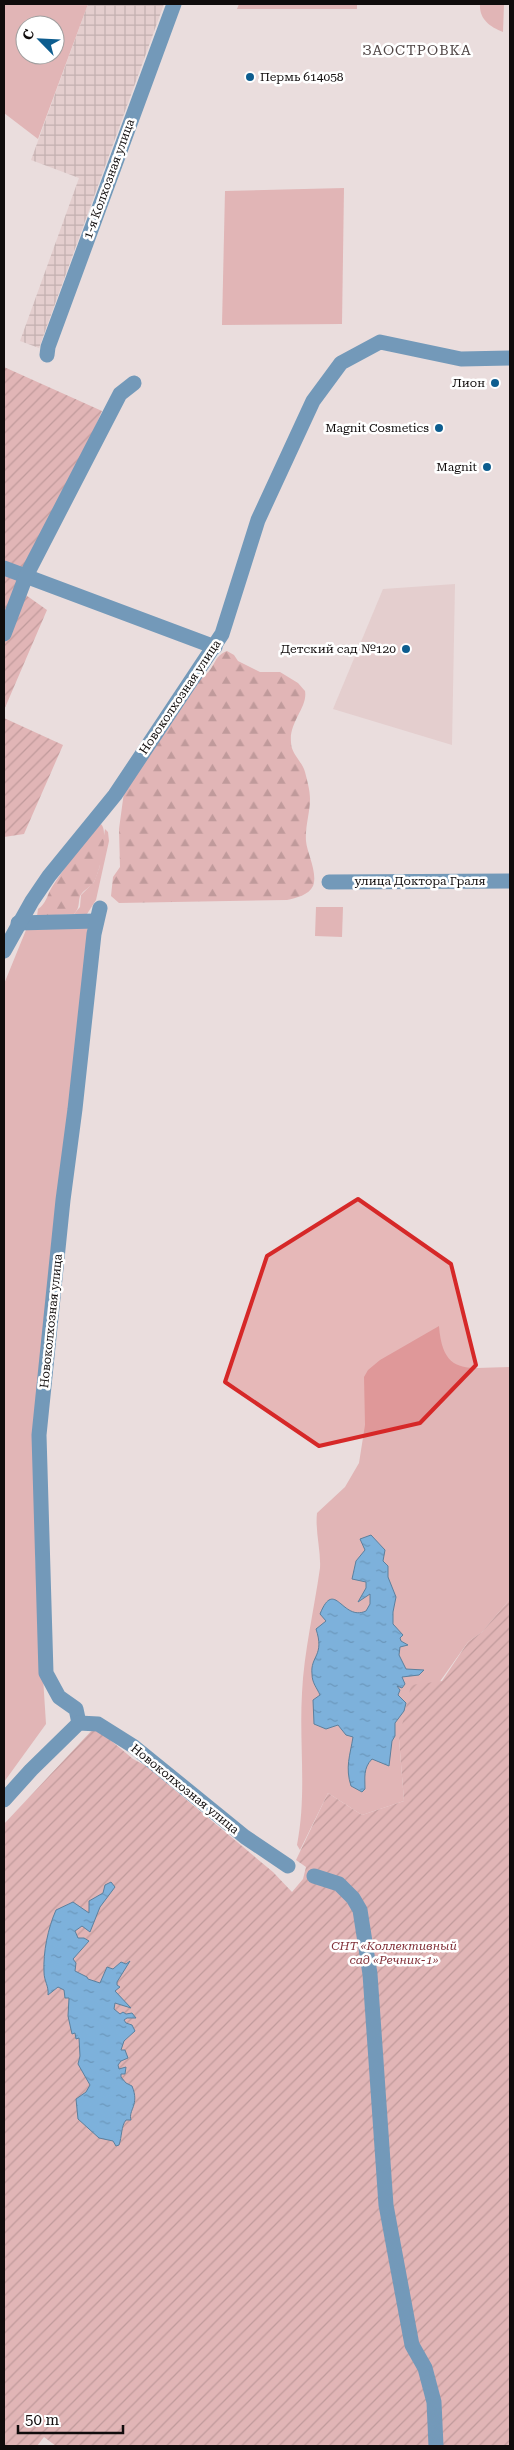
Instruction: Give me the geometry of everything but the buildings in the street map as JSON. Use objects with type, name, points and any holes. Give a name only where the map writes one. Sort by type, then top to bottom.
[{"type":"street","name":"1-я Колхозная улица","points":[[47,355],[48,347],[174,4]]},
{"type":"street","name":"Новоколхозная улица","points":[[4,951],[18,923],[49,876],[115,795],[215,647],[222,634],[258,520],[313,402],[341,363],[380,342],[461,359],[510,358]]},
{"type":"street","points":[[4,634],[26,576],[120,394],[134,383]]},
{"type":"street","points":[[4,568],[215,647]]},
{"type":"street","name":"улица Доктора Граля","points":[[329,882],[510,881]]},
{"type":"street","name":"Новоколхозная улица","points":[[18,923],[98,915],[62,1200],[39,1435],[46,1673],[59,1697],[76,1709],[79,1723],[98,1724],[133,1746],[234,1828],[288,1866]]},
{"type":"street","points":[[4,1800],[79,1723]]},
{"type":"street","points":[[314,1876],[339,1884],[353,1898],[360,1910],[370,1974],[386,2205],[412,2345],[425,2368],[434,2402],[436,2446]]},
{"type":"highlighted area","points":[[358,1199],[451,1264],[476,1365],[420,1423],[319,1446],[225,1382],[267,1256]]},
{"type":"shaded area","points":[[88,4],[164,4],[39,348],[20,341],[79,178],[31,160]]},
{"type":"shaded area","name":"Детский сад №120","points":[[455,584],[452,745],[333,709],[383,589]]},
{"type":"green space","points":[[4,4],[88,4],[38,139],[4,113]]},
{"type":"green space","points":[[239,4],[357,4],[357,9],[237,9]]},
{"type":"green space","points":[[480,4],[504,4],[503,32],[486,22],[481,14]]},
{"type":"green space","points":[[344,188],[342,324],[222,325],[225,191]]},
{"type":"green space","points":[[4,367],[102,411],[23,593],[47,610],[4,710]]},
{"type":"green space","points":[[227,651],[234,655],[238,661],[260,672],[280,672],[298,683],[305,691],[304,703],[291,735],[291,746],[302,764],[310,792],[306,841],[314,875],[313,886],[305,894],[287,900],[119,903],[111,896],[113,877],[120,867],[119,829],[124,792],[196,678],[207,673],[218,657]]},
{"type":"green space","points":[[4,718],[63,745],[24,834],[4,837]]},
{"type":"green space","points":[[101,824],[104,843],[99,870],[94,882],[80,896],[76,912],[74,914],[37,916],[38,909],[45,902],[63,870]]},
{"type":"green space","points":[[105,829],[108,832],[109,841],[96,900],[87,914],[74,914],[80,907],[81,895],[94,882],[99,869]]},
{"type":"green space","points":[[316,907],[343,907],[342,937],[315,936]]},
{"type":"green space","points":[[88,927],[38,1416],[35,1552],[46,1724],[4,1782],[4,984],[26,930]]},
{"type":"green space","points":[[439,1326],[442,1343],[446,1354],[452,1362],[471,1368],[510,1367],[510,1599],[482,1632],[468,1642],[399,1739],[404,1801],[362,1815],[328,1793],[300,1850],[297,1845],[302,1807],[301,1712],[307,1647],[320,1568],[317,1513],[345,1487],[359,1463],[365,1425],[364,1377],[368,1370],[380,1360]]},
{"type":"green space","name":"СНТ «Коллективный сад «Речник-1»","points":[[510,1599],[510,2446],[56,2446],[44,2437],[37,2446],[4,2446],[4,1824],[95,1727],[133,1759],[146,1766],[273,1872],[292,1892],[303,1879],[306,1867],[296,1860],[328,1793],[362,1815],[404,1801],[399,1739],[411,1685],[442,1681],[468,1642],[482,1632]]},
{"type":"water","points":[[371,1535],[385,1550],[383,1561],[388,1566],[388,1577],[396,1597],[393,1624],[403,1635],[400,1638],[401,1641],[408,1645],[400,1647],[399,1655],[406,1669],[424,1670],[419,1675],[402,1677],[405,1684],[402,1688],[397,1686],[400,1690],[398,1695],[406,1703],[404,1711],[395,1723],[395,1736],[392,1741],[389,1766],[372,1759],[366,1770],[365,1789],[362,1792],[351,1786],[348,1773],[353,1737],[346,1735],[338,1725],[326,1729],[314,1724],[313,1700],[320,1695],[312,1677],[312,1668],[319,1645],[316,1629],[326,1621],[320,1614],[325,1604],[330,1599],[335,1600],[351,1611],[358,1613],[366,1611],[370,1604],[370,1594],[358,1602],[366,1588],[366,1582],[352,1579],[356,1561],[365,1550],[360,1539]]},
{"type":"water","points":[[111,1882],[115,1887],[100,1907],[90,1932],[82,1926],[75,1931],[78,1938],[84,1938],[89,1941],[73,1959],[76,1963],[75,1971],[88,1979],[100,1983],[107,1967],[113,1969],[121,1962],[126,1964],[130,1961],[117,1982],[117,1985],[120,1987],[115,1991],[131,2008],[115,2003],[114,2009],[120,2014],[123,2012],[126,2014],[132,2013],[136,2018],[124,2020],[132,2025],[135,2031],[124,2041],[121,2050],[125,2050],[128,2058],[121,2061],[118,2065],[119,2069],[126,2067],[125,2074],[121,2074],[121,2077],[132,2086],[135,2098],[131,2120],[124,2122],[119,2145],[116,2146],[113,2141],[99,2138],[78,2119],[76,2099],[86,2092],[90,2085],[78,2064],[80,2056],[79,2038],[76,2039],[75,2033],[72,2034],[68,2016],[69,1998],[65,1998],[64,1990],[58,1987],[48,1995],[44,1972],[47,1940],[56,1910],[73,1902],[89,1913],[89,1901],[103,1893],[105,1885]]},
{"type":"place","name":"Пермь 614058","points":[[250,77]]},
{"type":"place","name":"Лион","points":[[495,383]]},
{"type":"place","name":"Magnit Cosmetics","points":[[439,428]]},
{"type":"place","name":"Magnit","points":[[487,467]]},
{"type":"place","name":"Детский сад №120","points":[[406,649]]},
{"type":"district","name":"ЗАОСТРОВКА","points":[[417,50]]}]
